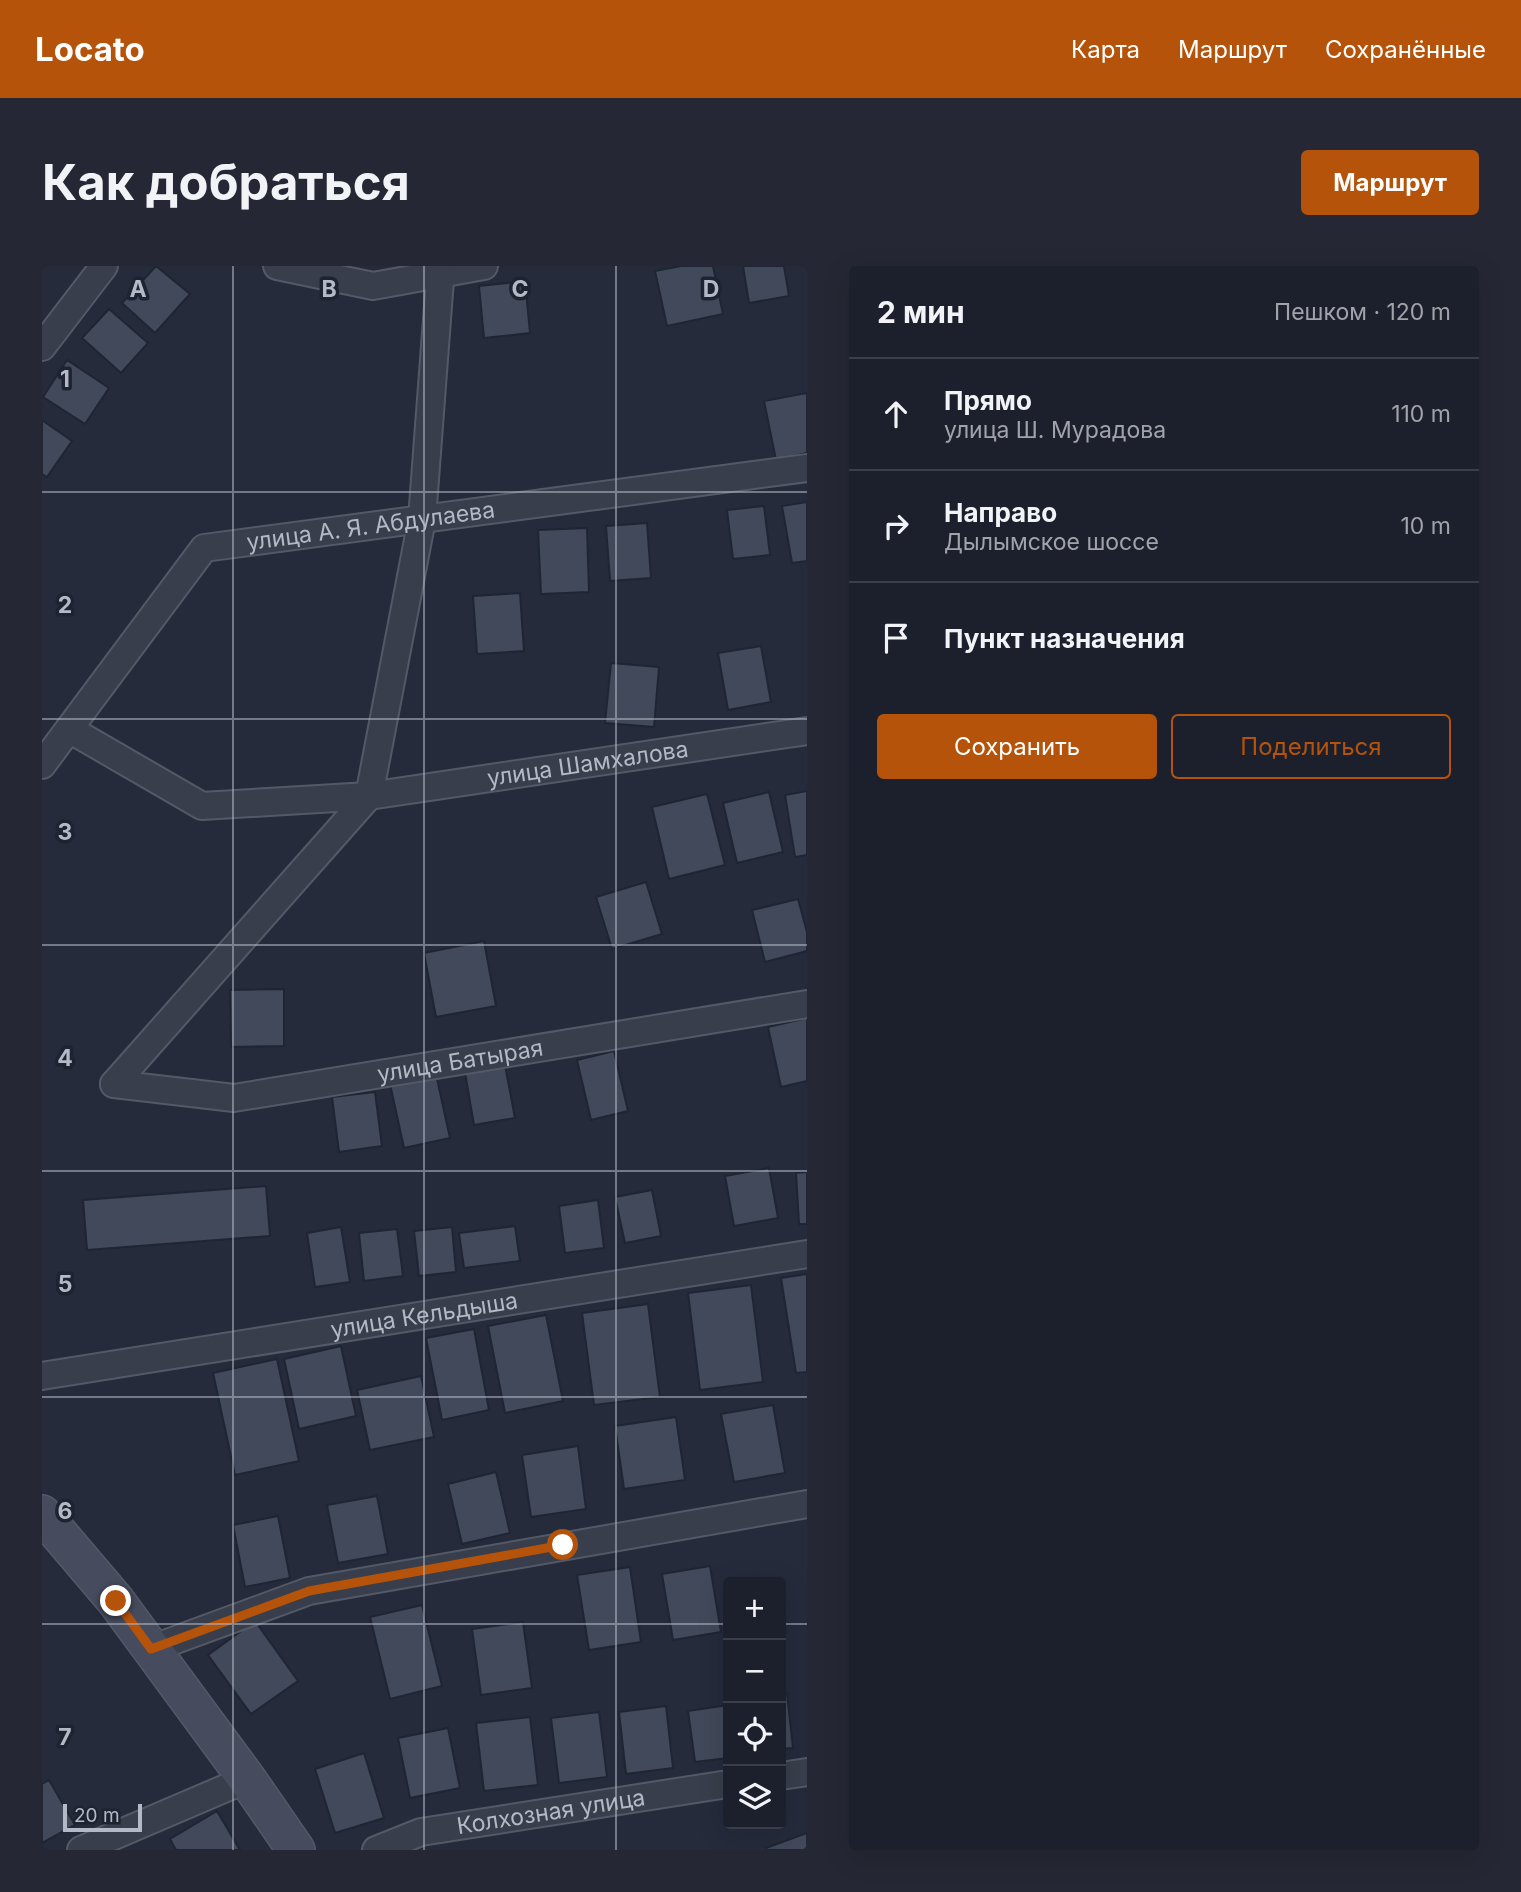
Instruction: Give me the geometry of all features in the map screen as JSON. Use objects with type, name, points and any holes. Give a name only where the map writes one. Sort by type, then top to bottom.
[{"type":"main road","points":[[42,1514],[116,1601],[296,1850]]},
{"type":"street","points":[[42,347],[104,266]]},
{"type":"street","points":[[277,266],[373,286],[441,270],[484,266]]},
{"type":"street","points":[[369,796],[422,519],[441,270]]},
{"type":"street","name":"улица А. Я. Абдулаева","points":[[42,765],[204,548],[807,468]]},
{"type":"street","name":"улица Шамхалова","points":[[69,729],[202,806],[369,796],[807,731]]},
{"type":"street","name":"улица Батырая","points":[[369,796],[114,1084],[234,1098],[807,1004]]},
{"type":"street","name":"улица Кельдыша","points":[[42,1376],[807,1254]]},
{"type":"street","points":[[151,1649],[309,1591],[807,1504]]},
{"type":"street","points":[[786,1775],[807,1772]]},
{"type":"street","points":[[81,1850],[132,1841],[247,1779]]},
{"type":"street","name":"Колхозная улица","points":[[376,1850],[421,1832],[723,1785]]},
{"type":"building","points":[[156,266],[190,294],[155,333],[122,303]]},
{"type":"building","points":[[681,266],[713,266],[723,314],[667,326],[655,271]]},
{"type":"building","points":[[743,266],[784,266],[789,296],[749,303]]},
{"type":"building","points":[[525,281],[530,333],[484,338],[479,286]]},
{"type":"building","points":[[109,309],[148,343],[121,373],[82,338]]},
{"type":"building","points":[[67,360],[109,388],[85,424],[43,397]]},
{"type":"building","points":[[807,393],[807,453],[776,460],[764,401]]},
{"type":"building","points":[[42,420],[72,441],[47,477],[42,474]]},
{"type":"building","points":[[807,502],[807,561],[792,563],[782,506]]},
{"type":"building","points":[[764,506],[770,555],[733,559],[727,510]]},
{"type":"building","points":[[647,523],[651,578],[610,581],[606,526]]},
{"type":"building","points":[[587,528],[589,592],[541,594],[538,530]]},
{"type":"building","points":[[520,593],[524,651],[477,654],[473,596]]},
{"type":"building","points":[[761,646],[771,702],[728,710],[718,653]]},
{"type":"building","points":[[611,663],[659,667],[654,727],[605,723]]},
{"type":"building","points":[[807,791],[807,855],[795,857],[785,795]]},
{"type":"building","points":[[769,792],[783,852],[737,863],[723,803]]},
{"type":"building","points":[[707,794],[725,865],[669,879],[652,807]]},
{"type":"building","points":[[646,882],[662,934],[612,949],[596,897]]},
{"type":"building","points":[[798,899],[807,932],[807,951],[765,962],[752,910]]},
{"type":"building","points":[[484,941],[496,1006],[436,1017],[424,953]]},
{"type":"building","points":[[284,989],[284,1046],[231,1047],[230,990]]},
{"type":"building","points":[[807,1018],[807,1081],[781,1087],[768,1027]]},
{"type":"building","points":[[614,1051],[628,1111],[591,1120],[577,1060]]},
{"type":"building","points":[[505,1065],[515,1118],[474,1125],[465,1073]]},
{"type":"building","points":[[436,1074],[450,1138],[404,1148],[390,1084]]},
{"type":"building","points":[[375,1092],[382,1146],[339,1152],[332,1097]]},
{"type":"building","points":[[769,1168],[778,1218],[734,1226],[725,1176]]},
{"type":"building","points":[[807,1172],[807,1224],[799,1224],[796,1173]]},
{"type":"building","points":[[266,1186],[270,1236],[87,1250],[83,1200]]},
{"type":"building","points":[[652,1190],[661,1236],[625,1243],[615,1197]]},
{"type":"building","points":[[598,1200],[604,1248],[565,1253],[559,1206]]},
{"type":"building","points":[[515,1226],[520,1261],[464,1268],[459,1233]]},
{"type":"building","points":[[341,1227],[350,1282],[315,1287],[307,1233]]},
{"type":"building","points":[[452,1227],[456,1272],[419,1276],[414,1231]]},
{"type":"building","points":[[397,1229],[403,1276],[364,1281],[359,1233]]},
{"type":"building","points":[[807,1274],[807,1372],[796,1373],[781,1278]]},
{"type":"building","points":[[751,1285],[763,1382],[700,1390],[688,1293]]},
{"type":"building","points":[[648,1304],[660,1397],[594,1405],[582,1313]]},
{"type":"building","points":[[546,1315],[563,1401],[505,1413],[488,1326]]},
{"type":"building","points":[[474,1329],[489,1410],[442,1420],[426,1338]]},
{"type":"building","points":[[341,1346],[356,1416],[299,1429],[284,1359]]},
{"type":"building","points":[[277,1359],[299,1461],[235,1475],[213,1373]]},
{"type":"building","points":[[421,1376],[434,1437],[370,1450],[357,1390]]},
{"type":"building","points":[[773,1405],[785,1473],[734,1482],[721,1414]]},
{"type":"building","points":[[676,1417],[685,1480],[624,1489],[615,1426]]},
{"type":"building","points":[[578,1446],[586,1509],[531,1517],[522,1455]]},
{"type":"building","points":[[496,1472],[510,1533],[462,1544],[448,1484]]},
{"type":"building","points":[[377,1496],[388,1554],[338,1563],[327,1505]]},
{"type":"building","points":[[278,1516],[290,1578],[245,1587],[233,1525]]},
{"type":"building","points":[[710,1566],[721,1632],[673,1640],[662,1574]]},
{"type":"building","points":[[630,1567],[641,1642],[589,1650],[577,1575]]},
{"type":"building","points":[[422,1605],[442,1686],[390,1699],[370,1617]]},
{"type":"building","points":[[255,1621],[298,1681],[251,1714],[208,1655]]},
{"type":"building","points":[[523,1622],[532,1688],[481,1695],[472,1629]]},
{"type":"building","points":[[786,1693],[787,1693],[793,1748],[786,1749]]},
{"type":"building","points":[[666,1706],[673,1768],[626,1774],[619,1712]]},
{"type":"building","points":[[723,1706],[723,1759],[695,1762],[688,1711]]},
{"type":"building","points":[[599,1712],[607,1777],[559,1783],[551,1718]]},
{"type":"building","points":[[530,1717],[538,1785],[484,1791],[476,1723]]},
{"type":"building","points":[[448,1728],[460,1788],[410,1798],[398,1738]]},
{"type":"building","points":[[364,1753],[384,1818],[335,1833],[315,1769]]},
{"type":"building","points":[[49,1780],[75,1825],[42,1843],[42,1784]]},
{"type":"building","points":[[217,1811],[240,1850],[176,1850],[170,1839]]},
{"type":"building","points":[[807,1833],[807,1850],[766,1848]]},
{"type":"route","points":[[116,1601],[151,1649],[309,1591],[563,1545]]}]
